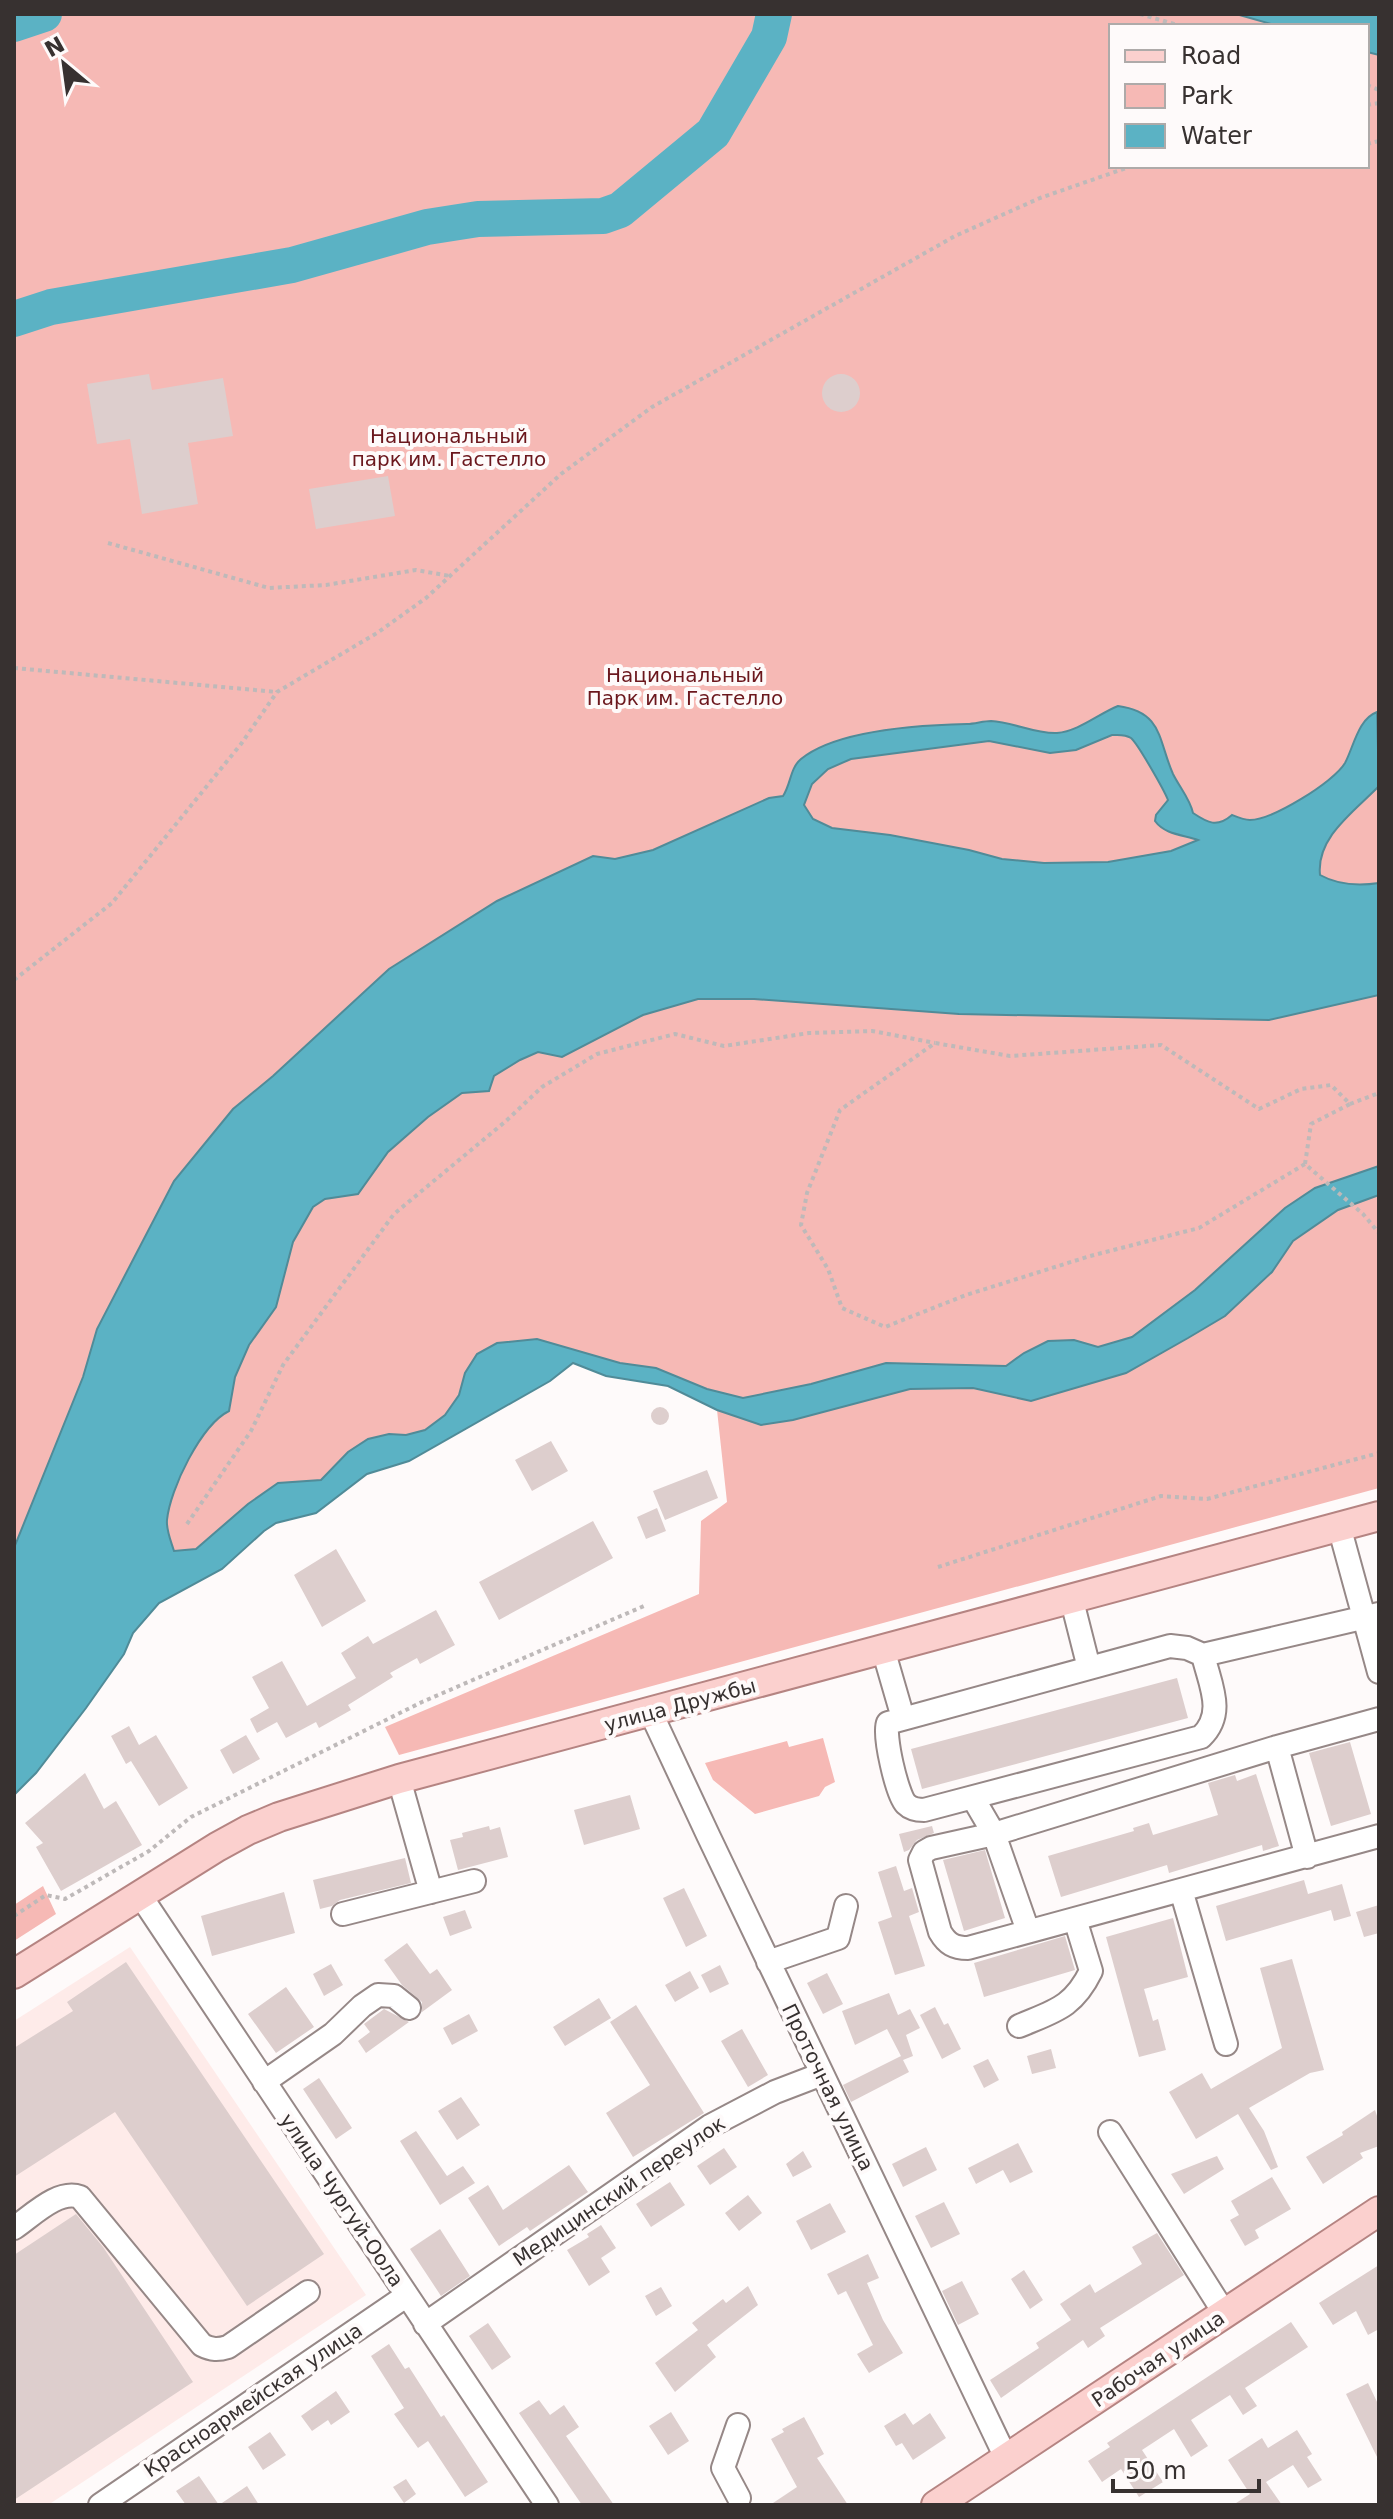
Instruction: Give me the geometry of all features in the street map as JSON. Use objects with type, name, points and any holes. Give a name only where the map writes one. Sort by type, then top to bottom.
[{"type":"main road","name":"улица Дружбы","points":[[14,1974],[248,1830],[279,1817],[399,1779],[1379,1516]]},
{"type":"main road","name":"Рабочая улица","points":[[936,2505],[1379,2211]]},
{"type":"street","points":[[1339,1526],[1371,1616],[1379,1672]]},
{"type":"street","points":[[1071,1597],[1089,1668]]},
{"type":"street","points":[[1203,1655],[1216,1709],[1212,1727],[1201,1737],[924,1810],[914,1809],[901,1797],[885,1734],[888,1723],[1170,1646],[1187,1648],[1203,1655],[1371,1616]]},
{"type":"street","points":[[883,1649],[903,1718]]},
{"type":"street","name":"Проточная улица","points":[[651,1713],[1007,2460]]},
{"type":"street","points":[[1379,1719],[994,1834],[931,1848],[924,1852],[920,1860],[940,1932],[945,1941],[956,1948],[968,1948],[1379,1836]]},
{"type":"street","points":[[1277,1747],[1307,1857]]},
{"type":"street","points":[[399,1779],[431,1892]]},
{"type":"street","points":[[973,1798],[994,1834],[1028,1931]]},
{"type":"street","points":[[343,1914],[474,1881]]},
{"type":"street","points":[[1181,1890],[1226,2044]]},
{"type":"street","name":"улица Чургуй-Оола","points":[[140,1895],[547,2505]]},
{"type":"street","points":[[768,1962],[838,1938],[846,1906]]},
{"type":"street","points":[[1019,2026],[1063,2006],[1082,1991],[1091,1971],[1075,1919]]},
{"type":"street","points":[[264,2082],[333,2034],[378,1995],[394,1996],[409,2008]]},
{"type":"street","name":"Медицинский переулок","points":[[425,2324],[710,2126],[775,2092],[822,2074]]},
{"type":"street","points":[[1110,2132],[1225,2314]]},
{"type":"street","points":[[14,2228],[59,2197],[71,2194],[80,2197],[202,2345],[210,2349],[228,2347],[308,2292]]},
{"type":"street","name":"Красноармейская улица","points":[[100,2505],[406,2296]]},
{"type":"street","points":[[736,2503],[723,2468],[738,2425]]},
{"type":"path","points":[[1140,14],[1174,24]]},
{"type":"path","points":[[14,980],[112,903],[241,744],[277,692],[377,633],[426,598],[561,474],[652,407],[955,236],[1040,198],[1126,168]]},
{"type":"path","points":[[108,543],[269,588],[326,585],[416,570],[450,576]]},
{"type":"path","points":[[14,668],[277,692]]},
{"type":"path","points":[[187,1524],[251,1431],[283,1365],[394,1214],[542,1087],[597,1054],[675,1034],[724,1046],[809,1033],[872,1031],[1010,1056],[1161,1045],[1259,1109],[1301,1089],[1331,1085],[1350,1104]]},
{"type":"path","points":[[935,1043],[840,1110],[807,1193],[801,1225],[828,1269],[842,1308],[885,1327],[966,1295],[1090,1256],[1199,1228],[1305,1164]]},
{"type":"path","points":[[1305,1164],[1311,1124],[1379,1093]]},
{"type":"path","points":[[1305,1164],[1363,1214],[1379,1233]]},
{"type":"path","points":[[938,1567],[1161,1496],[1207,1499],[1379,1453]]},
{"type":"path","points":[[14,1916],[46,1895],[65,1899],[149,1851],[191,1817],[422,1702],[644,1606]]},
{"type":"shaded area","points":[[130,1947],[366,2295],[48,2505],[14,2505],[14,2021]]},
{"type":"green space","name":"Национальный парк им. Гастелло","points":[[14,14],[1236,14],[1271,24],[1109,24],[1109,168],[1369,168],[1369,52],[1379,55],[1379,1488],[399,1755],[385,1727],[699,1594],[701,1521],[727,1502],[717,1410],[731,1414],[730,1404],[575,1350],[145,1597],[14,1756]]},
{"type":"green space","points":[[823,1738],[835,1782],[825,1787],[819,1796],[755,1814],[713,1780],[705,1763],[787,1741],[789,1747]]},
{"type":"green space","points":[[43,1886],[56,1914],[14,1941],[14,1905]]},
{"type":"water","points":[[1236,14],[1379,14],[1379,55],[1369,52],[1369,24],[1271,24]]},
{"type":"water","points":[[1118,706],[1133,709],[1151,721],[1193,813],[1217,823],[1232,815],[1248,820],[1273,814],[1329,780],[1345,763],[1365,721],[1377,712],[1379,786],[1331,837],[1320,861],[1320,875],[1349,884],[1379,883],[1379,995],[1269,1020],[959,1014],[754,999],[698,999],[643,1015],[562,1057],[538,1052],[520,1060],[494,1076],[489,1091],[462,1093],[428,1117],[388,1152],[358,1194],[325,1199],[313,1207],[293,1242],[276,1307],[249,1345],[235,1377],[229,1411],[218,1418],[198,1443],[174,1492],[167,1520],[174,1551],[196,1549],[248,1504],[278,1483],[321,1480],[348,1452],[368,1439],[425,1430],[445,1415],[459,1395],[465,1373],[477,1354],[497,1343],[537,1339],[620,1363],[656,1368],[707,1389],[743,1398],[811,1384],[886,1363],[1006,1366],[1048,1341],[1074,1340],[1098,1347],[1132,1337],[1195,1290],[1285,1208],[1315,1188],[1379,1166],[1379,1195],[1338,1210],[1293,1241],[1272,1272],[1225,1316],[1188,1338],[1126,1373],[1031,1401],[973,1388],[910,1389],[793,1420],[761,1425],[717,1410],[668,1386],[606,1376],[573,1363],[550,1381],[409,1461],[367,1474],[316,1513],[276,1523],[222,1569],[159,1603],[133,1633],[124,1654],[86,1708],[36,1773],[14,1795],[14,1548],[83,1377],[97,1329],[174,1181],[233,1109],[389,969],[497,901],[593,856],[615,859],[653,850],[769,798],[783,796],[797,763],[817,749],[836,741],[881,731],[988,721],[1040,732],[1065,732]],"holes":[[[1112,735],[1131,738],[1166,795],[1168,800],[1156,815],[1155,821],[1159,826],[1198,840],[1171,851],[1108,862],[1044,863],[1002,859],[890,835],[832,828],[813,819],[804,805],[812,784],[828,769],[851,759],[989,741],[1050,753],[1076,750]]]},
{"type":"building","points":[[149,374],[152,390],[223,378],[233,436],[188,443],[198,504],[142,514],[130,439],[97,444],[87,384]]},
{"type":"building","points":[[841,374],[855,379],[860,393],[855,407],[841,412],[827,407],[822,393],[827,379]]},
{"type":"building","points":[[388,476],[395,516],[316,529],[309,489]]},
{"type":"building","points":[[660,1407],[669,1416],[660,1425],[651,1416]]},
{"type":"building","points":[[551,1441],[568,1471],[532,1491],[515,1460]]},
{"type":"building","points":[[707,1470],[718,1498],[665,1520],[653,1491]]},
{"type":"building","points":[[657,1508],[666,1531],[646,1539],[637,1517]]},
{"type":"building","points":[[593,1521],[613,1558],[499,1620],[479,1582]]},
{"type":"building","points":[[336,1549],[366,1601],[322,1627],[294,1575]]},
{"type":"building","points":[[436,1610],[455,1645],[420,1664],[417,1658],[390,1673],[393,1677],[348,1705],[351,1710],[319,1728],[316,1722],[286,1738],[277,1722],[257,1733],[250,1719],[269,1708],[252,1677],[282,1661],[307,1706],[356,1678],[341,1653],[368,1636],[373,1644]]},
{"type":"building","points":[[1177,1678],[1188,1718],[922,1789],[911,1749]]},
{"type":"building","points":[[129,1726],[139,1745],[156,1735],[188,1788],[159,1806],[131,1761],[126,1764],[111,1736]]},
{"type":"building","points":[[246,1735],[260,1759],[233,1774],[220,1750]]},
{"type":"building","points":[[1350,1742],[1371,1814],[1331,1826],[1309,1753]]},
{"type":"building","points":[[85,1773],[104,1809],[116,1801],[142,1845],[61,1891],[36,1847],[43,1843],[25,1823]]},
{"type":"building","points":[[1256,1774],[1279,1846],[1263,1851],[1262,1845],[1169,1873],[1167,1865],[1061,1897],[1048,1856],[1134,1831],[1133,1828],[1149,1823],[1153,1835],[1218,1815],[1208,1783],[1235,1775],[1237,1781]]},
{"type":"building","points":[[630,1795],[640,1829],[584,1845],[574,1810]]},
{"type":"building","points":[[489,1826],[490,1830],[500,1827],[508,1857],[458,1870],[450,1840],[463,1837],[462,1833]]},
{"type":"building","points":[[932,1826],[934,1833],[917,1840],[904,1852],[899,1834]]},
{"type":"building","points":[[985,1850],[1005,1918],[964,1931],[943,1860]]},
{"type":"building","points":[[405,1858],[411,1883],[340,1900],[320,1909],[313,1880]]},
{"type":"building","points":[[896,1866],[904,1891],[912,1888],[919,1912],[909,1916],[925,1966],[895,1975],[878,1922],[892,1917],[878,1872]]},
{"type":"building","points":[[1304,1880],[1308,1894],[1342,1884],[1351,1916],[1334,1921],[1331,1910],[1226,1941],[1216,1906]]},
{"type":"building","points":[[684,1888],[707,1936],[686,1947],[663,1898]]},
{"type":"building","points":[[284,1892],[295,1933],[212,1956],[201,1916]]},
{"type":"building","points":[[1379,1905],[1379,1933],[1364,1937],[1356,1912]]},
{"type":"building","points":[[465,1910],[472,1928],[450,1936],[443,1917]]},
{"type":"building","points":[[1173,1918],[1188,1977],[1144,1989],[1153,2021],[1158,2019],[1166,2050],[1139,2057],[1106,1937]]},
{"type":"building","points":[[1065,1936],[1075,1970],[984,1997],[974,1963]]},
{"type":"building","points":[[407,1943],[430,1974],[437,1969],[452,1990],[422,2012],[422,2002],[402,1985],[384,1960]]},
{"type":"building","points":[[1292,1959],[1324,2070],[1310,2073],[1249,2108],[1264,2131],[1278,2167],[1271,2170],[1238,2114],[1196,2139],[1169,2092],[1202,2073],[1211,2089],[1282,2048],[1260,1968]]},
{"type":"building","points":[[126,1962],[324,2254],[247,2306],[115,2112],[14,2177],[14,2048],[73,2011],[67,2002]]},
{"type":"building","points":[[331,1964],[343,1985],[324,1996],[313,1974]]},
{"type":"building","points":[[720,1965],[729,1984],[710,1993],[701,1975]]},
{"type":"building","points":[[690,1971],[699,1988],[675,2002],[665,1985]]},
{"type":"building","points":[[827,1973],[843,2004],[823,2014],[807,1983]]},
{"type":"building","points":[[286,1987],[314,2027],[276,2053],[248,2014]]},
{"type":"building","points":[[889,1993],[898,2015],[910,2009],[920,2028],[906,2035],[913,2056],[903,2060],[887,2029],[855,2045],[842,2011]]},
{"type":"building","points":[[599,1998],[611,2018],[565,2046],[553,2027]]},
{"type":"building","points":[[636,2005],[704,2113],[633,2157],[606,2113],[650,2085],[610,2022]]},
{"type":"building","points":[[935,2007],[944,2025],[948,2023],[961,2049],[942,2059],[920,2015]]},
{"type":"building","points":[[384,2009],[409,2022],[366,2053],[358,2041],[370,2032],[364,2024]]},
{"type":"building","points":[[469,2014],[478,2031],[452,2045],[443,2028]]},
{"type":"building","points":[[742,2029],[768,2075],[748,2087],[721,2041]]},
{"type":"building","points":[[1051,2049],[1056,2068],[1032,2074],[1027,2056]]},
{"type":"building","points":[[901,2056],[909,2072],[851,2102],[843,2085]]},
{"type":"building","points":[[988,2059],[999,2080],[984,2088],[973,2066]]},
{"type":"building","points":[[319,2078],[352,2128],[336,2139],[303,2089]]},
{"type":"building","points":[[461,2097],[480,2125],[457,2140],[438,2111]]},
{"type":"building","points":[[1375,2110],[1379,2122],[1379,2146],[1360,2153],[1363,2158],[1323,2184],[1306,2157],[1343,2135],[1342,2132]]},
{"type":"building","points":[[416,2131],[447,2176],[463,2166],[475,2183],[440,2205],[400,2141]]},
{"type":"building","points":[[1018,2143],[1033,2172],[1010,2183],[1003,2170],[976,2184],[968,2168]]},
{"type":"building","points":[[926,2147],[937,2170],[903,2187],[892,2164]]},
{"type":"building","points":[[724,2148],[737,2167],[710,2185],[697,2166]]},
{"type":"building","points":[[803,2151],[812,2167],[793,2177],[786,2164]]},
{"type":"building","points":[[1217,2156],[1224,2169],[1184,2194],[1171,2174]]},
{"type":"building","points":[[569,2165],[588,2192],[530,2231],[527,2227],[499,2246],[468,2198],[488,2185],[503,2210]]},
{"type":"building","points":[[1272,2177],[1291,2209],[1255,2230],[1259,2238],[1245,2246],[1230,2220],[1239,2215],[1231,2201]]},
{"type":"building","points":[[670,2182],[685,2205],[651,2227],[636,2204]]},
{"type":"building","points":[[748,2195],[762,2213],[739,2231],[725,2213]]},
{"type":"building","points":[[944,2202],[960,2234],[931,2248],[915,2216]]},
{"type":"building","points":[[830,2203],[846,2232],[811,2250],[796,2221]]},
{"type":"building","points":[[76,2214],[103,2247],[193,2382],[14,2500],[14,2255]]},
{"type":"building","points":[[601,2225],[616,2248],[601,2258],[610,2272],[589,2286],[567,2250],[589,2237],[587,2234]]},
{"type":"building","points":[[440,2229],[470,2276],[441,2296],[410,2249]]},
{"type":"building","points":[[1157,2233],[1184,2275],[1100,2328],[1105,2336],[1088,2348],[1083,2340],[1001,2398],[990,2380],[1039,2348],[1036,2343],[1071,2320],[1060,2304],[1090,2284],[1095,2293],[1142,2264],[1132,2247]]},
{"type":"building","points":[[868,2254],[879,2278],[867,2283],[883,2320],[903,2353],[869,2373],[857,2354],[873,2345],[846,2291],[838,2295],[827,2274]]},
{"type":"building","points":[[1379,2265],[1379,2329],[1368,2335],[1356,2311],[1333,2325],[1319,2303]]},
{"type":"building","points":[[1024,2270],[1043,2300],[1030,2309],[1011,2279]]},
{"type":"building","points":[[962,2281],[979,2314],[958,2325],[942,2291]]},
{"type":"building","points":[[748,2286],[758,2305],[707,2345],[716,2357],[675,2392],[655,2363],[698,2330],[692,2323],[723,2299],[726,2303]]},
{"type":"building","points":[[661,2287],[672,2306],[656,2316],[645,2296]]},
{"type":"building","points":[[1291,2322],[1308,2347],[1245,2388],[1257,2406],[1243,2415],[1230,2395],[1191,2420],[1208,2446],[1191,2457],[1174,2429],[1142,2450],[1163,2482],[1139,2497],[1121,2469],[1102,2482],[1088,2461],[1110,2447],[1107,2443]]},
{"type":"building","points":[[488,2323],[511,2357],[492,2370],[469,2336]]},
{"type":"building","points":[[389,2344],[405,2369],[409,2367],[441,2417],[444,2415],[488,2482],[465,2497],[428,2441],[418,2448],[394,2414],[404,2408],[371,2356]]},
{"type":"building","points":[[1368,2383],[1379,2406],[1379,2461],[1346,2394]]},
{"type":"building","points":[[336,2391],[350,2412],[331,2425],[328,2420],[312,2431],[301,2416]]},
{"type":"building","points":[[539,2400],[550,2415],[564,2405],[579,2427],[566,2436],[614,2505],[582,2505],[519,2413]]},
{"type":"building","points":[[671,2412],[689,2441],[668,2455],[649,2426]]},
{"type":"building","points":[[905,2413],[913,2425],[930,2413],[946,2438],[913,2460],[902,2443],[896,2446],[884,2426]]},
{"type":"building","points":[[804,2417],[824,2454],[817,2458],[848,2505],[770,2505],[797,2487],[771,2439]]},
{"type":"building","points":[[1297,2430],[1312,2454],[1307,2457],[1322,2480],[1308,2488],[1293,2465],[1266,2482],[1282,2505],[1233,2505],[1250,2494],[1228,2460],[1262,2438],[1268,2448]]},
{"type":"building","points":[[270,2432],[286,2455],[263,2470],[248,2447]]},
{"type":"building","points":[[199,2476],[219,2505],[186,2505],[176,2491]]},
{"type":"building","points":[[406,2479],[416,2494],[404,2503],[393,2487]]},
{"type":"building","points":[[247,2486],[259,2505],[219,2505]]},
{"type":"waterway","points":[[14,24],[44,14]]},
{"type":"waterway","points":[[14,319],[51,307],[292,265],[427,227],[478,219],[603,216],[620,210],[713,133],[769,37],[774,14]]},
{"type":"park label","name":"Национальный Парк им. Гастелло","points":[[685,686]]}]
